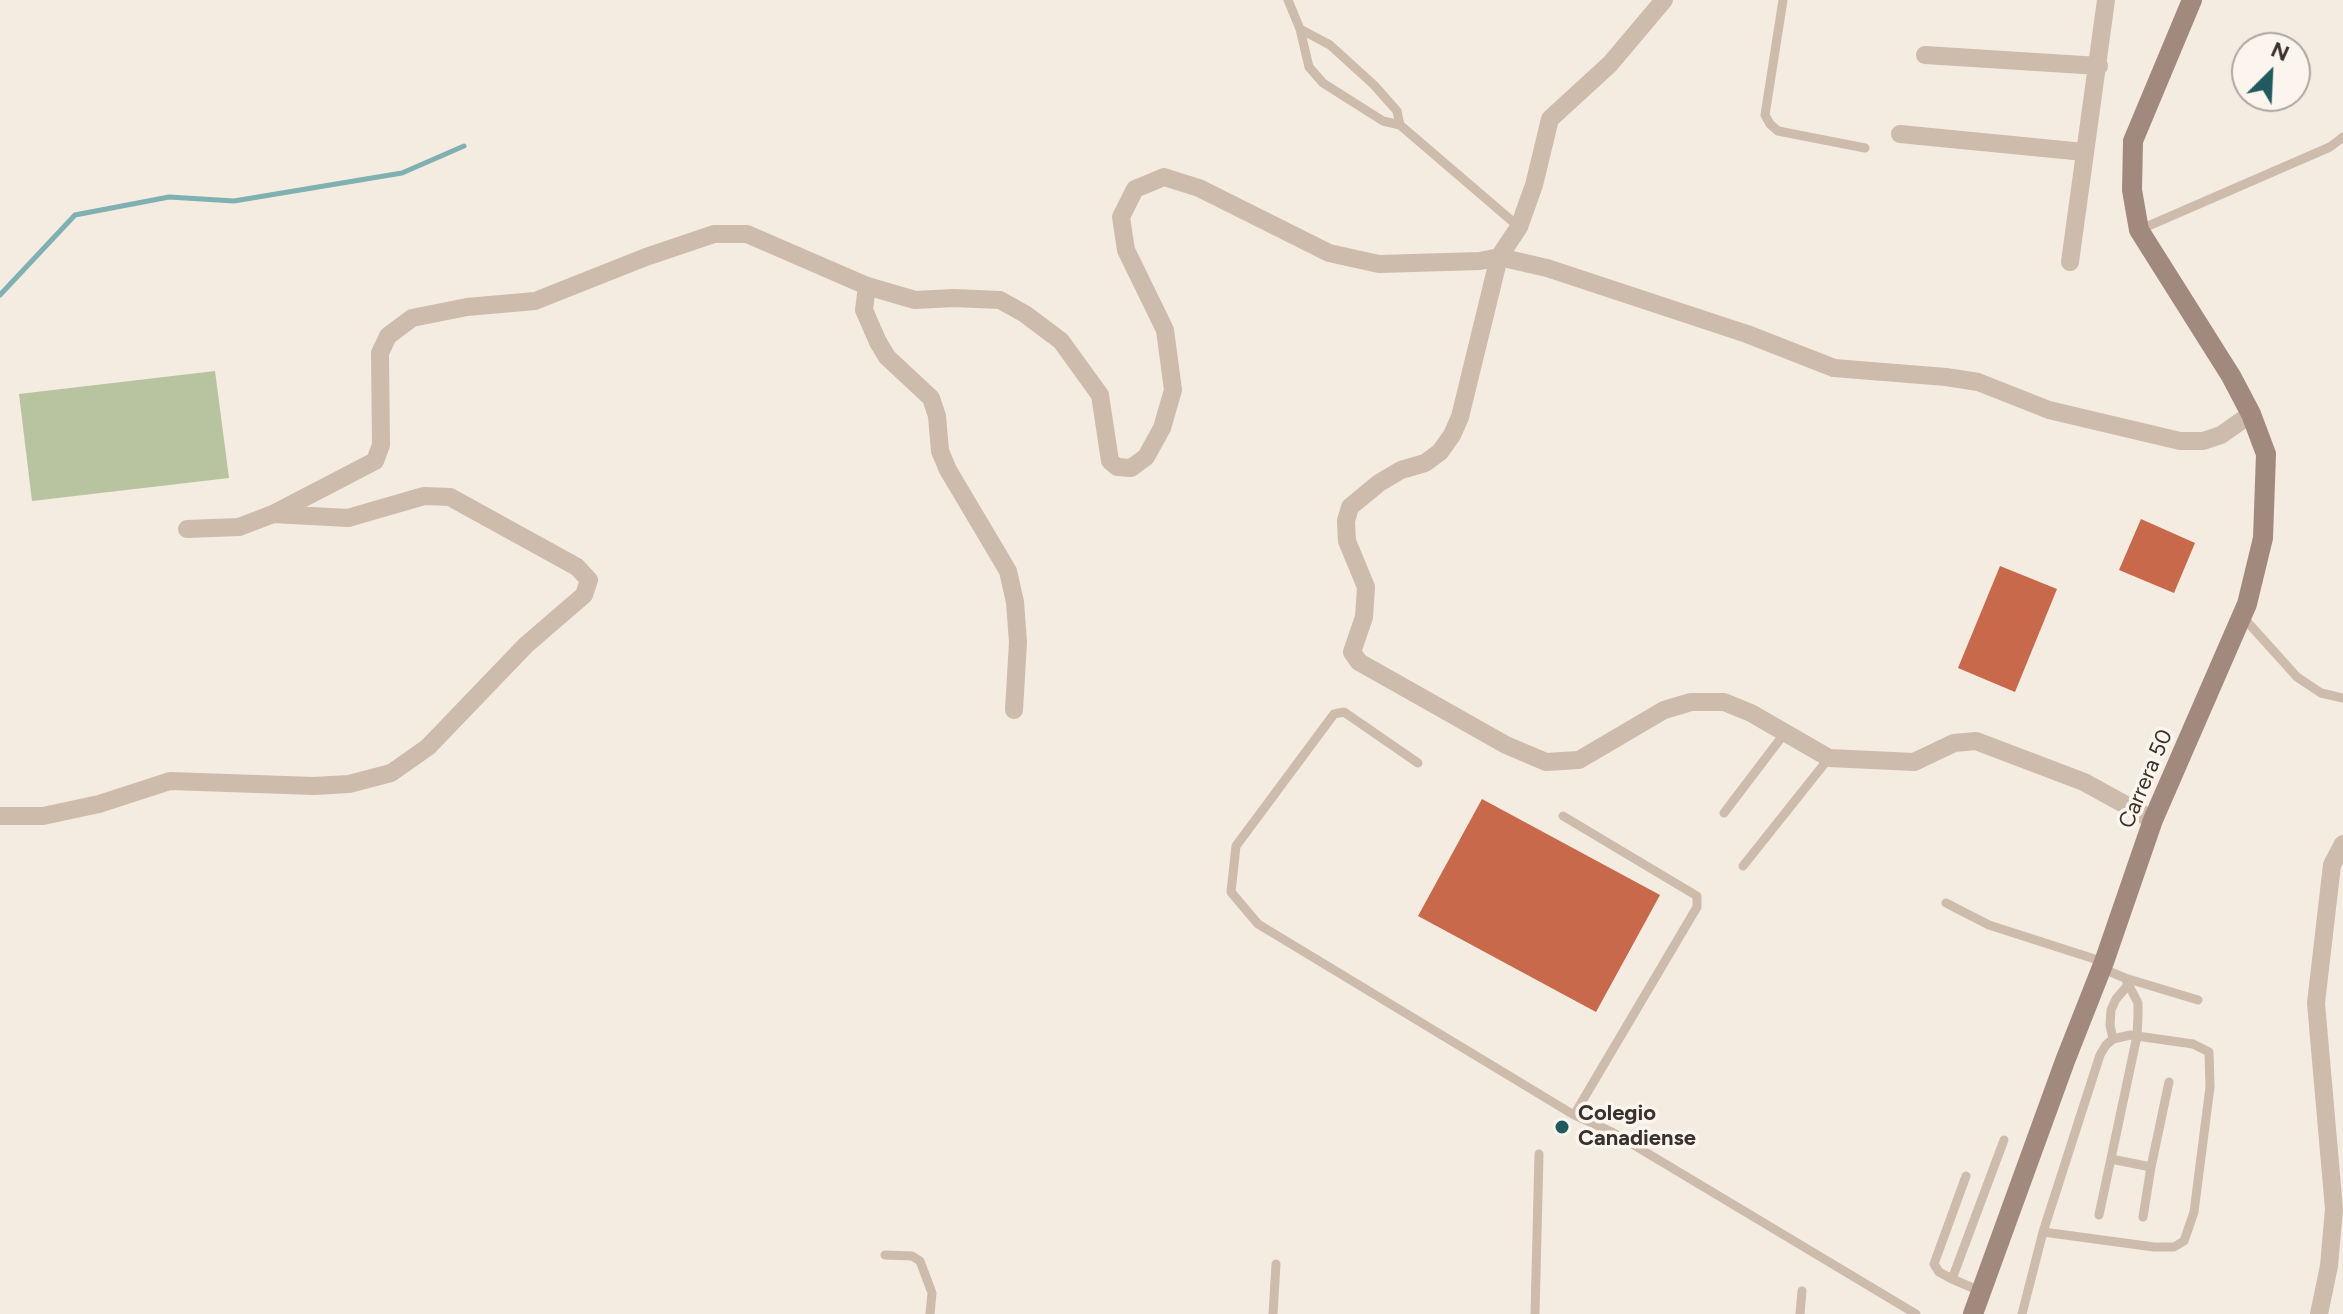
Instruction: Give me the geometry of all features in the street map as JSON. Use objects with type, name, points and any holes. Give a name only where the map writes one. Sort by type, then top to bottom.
[{"type":"main road","points":[[2139,230],[2132,190],[2133,141],[2192,0]]},
{"type":"main road","name":"Carrera 50","points":[[1973,1314],[2103,965],[2153,820],[2242,616],[2263,538],[2266,454],[2251,414],[2231,376],[2139,230]]},
{"type":"street","points":[[1664,0],[1610,64],[1550,119],[1534,185],[1519,227],[1499,257],[1460,417],[1452,435],[1440,452],[1425,463],[1390,476],[1350,507],[1346,521],[1347,541],[1366,587],[1364,617],[1352,652],[1359,662],[1506,745],[1546,762],[1579,760],[1664,710],[1691,702],[1724,702],[1751,713],[1829,758],[1914,762],[1954,743],[1976,741],[2084,782],[2153,820]]},
{"type":"street","points":[[2070,262],[2106,0]]},
{"type":"street","points":[[1925,55],[2099,66]]},
{"type":"street","points":[[1900,134],[2084,152]]},
{"type":"street","points":[[187,529],[239,527],[273,514],[375,461],[381,445],[380,353],[388,336],[412,318],[467,307],[535,301],[714,234],[747,234],[867,286],[915,300],[1000,300],[1025,314],[1061,341],[1100,395],[1110,461],[1117,467],[1131,468],[1146,457],[1162,428],[1173,390],[1165,330],[1126,250],[1121,217],[1135,189],[1164,177],[1199,188],[1329,253],[1379,264],[1480,261],[1499,257],[1580,276],[1834,368],[1978,382],[2049,410],[2180,441],[2203,441],[2221,435],[2251,414]]},
{"type":"street","points":[[867,286],[864,310],[878,342],[887,357],[931,398],[937,416],[940,451],[948,470],[1008,571],[1015,602],[1018,642],[1014,710]]},
{"type":"street","points":[[0,816],[43,816],[99,804],[170,781],[314,786],[349,784],[391,773],[428,747],[526,645],[584,595],[589,580],[577,567],[450,497],[424,496],[348,518],[273,514]]},
{"type":"street","points":[[2319,1314],[2329,1266],[2334,1209],[2316,1003],[2332,865],[2343,844]]},
{"type":"lane","points":[[1288,0],[1300,29],[1309,67],[1323,83],[1390,125],[1400,125]]},
{"type":"lane","points":[[1783,0],[1765,115],[1778,131],[1865,148]]},
{"type":"lane","points":[[1300,29],[1330,45],[1397,111],[1400,125],[1519,227]]},
{"type":"lane","points":[[2139,230],[2330,147],[2343,137]]},
{"type":"lane","points":[[2242,616],[2297,677],[2321,693],[2343,698]]},
{"type":"lane","points":[[1418,763],[1344,712],[1334,714],[1236,846],[1231,892],[1258,924],[1574,1115],[1612,1132],[1916,1314]]},
{"type":"lane","points":[[1724,813],[1784,734]]},
{"type":"lane","points":[[1743,866],[1829,758]]},
{"type":"lane","points":[[1563,816],[1697,896],[1697,907],[1574,1115]]},
{"type":"lane","points":[[1946,903],[1989,925],[2119,973],[2138,1003],[2137,1036],[2099,1215]]},
{"type":"lane","points":[[2127,982],[2198,1000]]},
{"type":"lane","points":[[2113,1039],[2111,1010],[2127,982]]},
{"type":"lane","points":[[2022,1314],[2043,1232],[2100,1055],[2113,1039],[2121,1036],[2193,1044],[2209,1052],[2210,1087],[2196,1197],[2184,1241],[2174,1247],[2154,1247],[2043,1232]]},
{"type":"lane","points":[[2143,1217],[2169,1082]]},
{"type":"lane","points":[[1952,1279],[2004,1140]]},
{"type":"lane","points":[[1535,1314],[1539,1154]]},
{"type":"lane","points":[[2111,1159],[2151,1167]]},
{"type":"lane","points":[[1966,1176],[1934,1264],[1939,1272],[1980,1291]]},
{"type":"lane","points":[[885,1255],[912,1256],[920,1261],[932,1293],[930,1314]]},
{"type":"lane","points":[[1273,1314],[1276,1264]]},
{"type":"lane","points":[[1800,1314],[1802,1291]]},
{"type":"green space","points":[[215,371],[229,478],[32,501],[19,394]]},
{"type":"building","points":[[2141,519],[2195,543],[2174,593],[2119,570]]},
{"type":"building","points":[[2000,566],[2057,589],[2015,692],[1958,668]]},
{"type":"building","points":[[1482,799],[1660,895],[1596,1012],[1418,916]]},
{"type":"waterway","points":[[0,295],[75,215],[169,197],[234,201],[402,173],[464,146]]},
{"type":"place","name":"Colegio Canadiense","points":[[1562,1127]]}]
